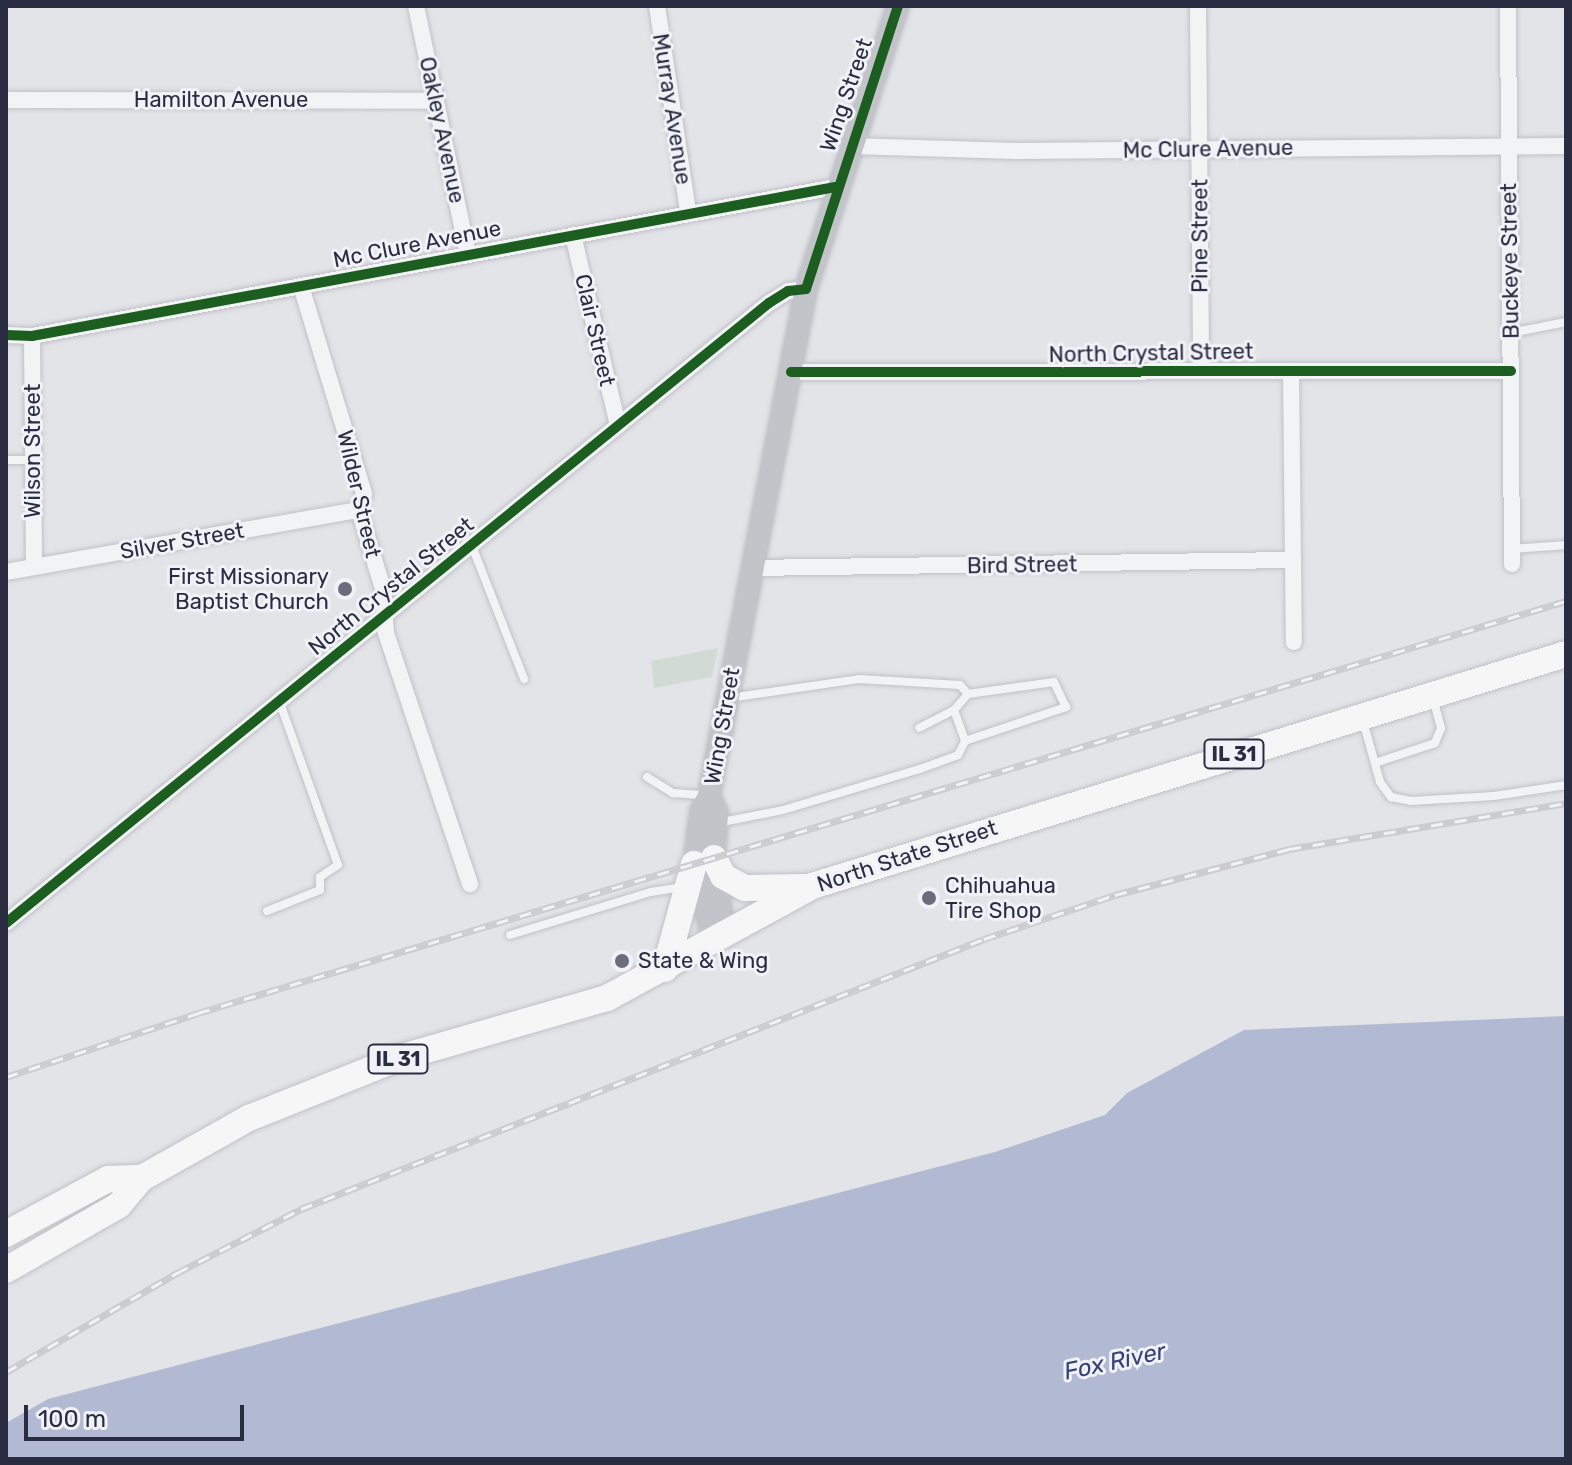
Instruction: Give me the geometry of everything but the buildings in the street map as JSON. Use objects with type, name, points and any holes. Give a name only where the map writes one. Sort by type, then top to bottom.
[{"type":"main road","name":"North State Street","points":[[6,1270],[119,1205],[142,1178],[302,1094],[399,1058],[607,998],[812,886],[1566,654]]},
{"type":"main road","points":[[665,969],[699,869],[723,876],[745,888],[812,886]]},
{"type":"main road","name":"North State Street","points":[[6,1234],[108,1179],[142,1178]]},
{"type":"street","name":"Oakley Avenue","points":[[416,6],[468,254]]},
{"type":"street","name":"Murray Avenue","points":[[657,6],[688,212]]},
{"type":"street","name":"Wing Street","points":[[719,935],[699,869],[701,811],[709,796],[806,289],[835,187],[898,6]]},
{"type":"street","name":"Pine Street","points":[[1198,6],[1201,371]]},
{"type":"street","name":"Buckeye Street","points":[[1508,6],[1512,556]]},
{"type":"street","name":"Hamilton Avenue","points":[[6,100],[436,101]]},
{"type":"street","name":"Mc Clure Avenue","points":[[851,146],[872,151],[1566,146]]},
{"type":"street","name":"Mc Clure Avenue","points":[[6,335],[32,336],[835,187]]},
{"type":"street","name":"Clair Street","points":[[573,235],[618,425]]},
{"type":"street","name":"Wilder Street","points":[[301,286],[362,488],[359,510],[383,589],[383,617],[470,884]]},
{"type":"street","name":"North Crystal Street","points":[[6,923],[769,303],[788,291],[806,289]]},
{"type":"street","name":"Wilson Street","points":[[32,336],[34,566]]},
{"type":"street","name":"North Crystal Street","points":[[791,372],[1511,371]]},
{"type":"street","points":[[1291,372],[1294,642]]},
{"type":"street","name":"Silver Street","points":[[6,572],[359,510]]},
{"type":"street","name":"Bird Street","points":[[751,568],[1293,560]]},
{"type":"street","name":"Wing Street","points":[[699,869],[716,823],[709,796]]},
{"type":"lane","points":[[1511,333],[1566,322]]},
{"type":"lane","points":[[6,460],[34,460]]},
{"type":"lane","points":[[1512,556],[1566,545]]},
{"type":"lane","points":[[472,546],[524,679]]},
{"type":"lane","points":[[728,698],[859,679],[960,685],[968,694]]},
{"type":"lane","points":[[716,823],[783,810],[920,769],[958,755],[965,741],[1066,707],[1054,682],[968,694],[954,710],[919,728]]},
{"type":"lane","points":[[1375,763],[1435,743],[1441,728],[1432,695]]},
{"type":"lane","points":[[267,911],[320,890],[320,877],[338,865],[280,703]]},
{"type":"lane","points":[[954,710],[965,741]]},
{"type":"lane","points":[[1361,716],[1375,763],[1391,797],[1411,801],[1566,785]]},
{"type":"lane","points":[[647,777],[673,793],[709,796]]},
{"type":"lane","points":[[510,935],[651,892],[699,869]]},
{"type":"shaded area","points":[[718,648],[712,677],[654,688],[651,661]]},
{"type":"water","name":"Fox River","points":[[1566,1016],[1566,1459],[6,1459],[6,1423],[48,1399],[995,1152],[1105,1115],[1127,1093],[1244,1030]]},
{"type":"railway","points":[[6,1077],[198,1013],[1566,601]]},
{"type":"railway","points":[[6,1372],[177,1273],[301,1209],[984,939],[1115,895],[1289,849],[1566,803]]},
{"type":"cycle path","points":[[6,923],[769,303],[788,291],[806,289],[898,6]]},
{"type":"cycle path","points":[[6,335],[32,336],[835,187]]},
{"type":"cycle path","points":[[791,372],[1511,371]]},
{"type":"place","name":"First Missionary Baptist Church","points":[[345,589]]},
{"type":"place","name":"Chihuahua Tire Shop","points":[[929,898]]},
{"type":"place","name":"State & Wing","points":[[622,961]]}]
